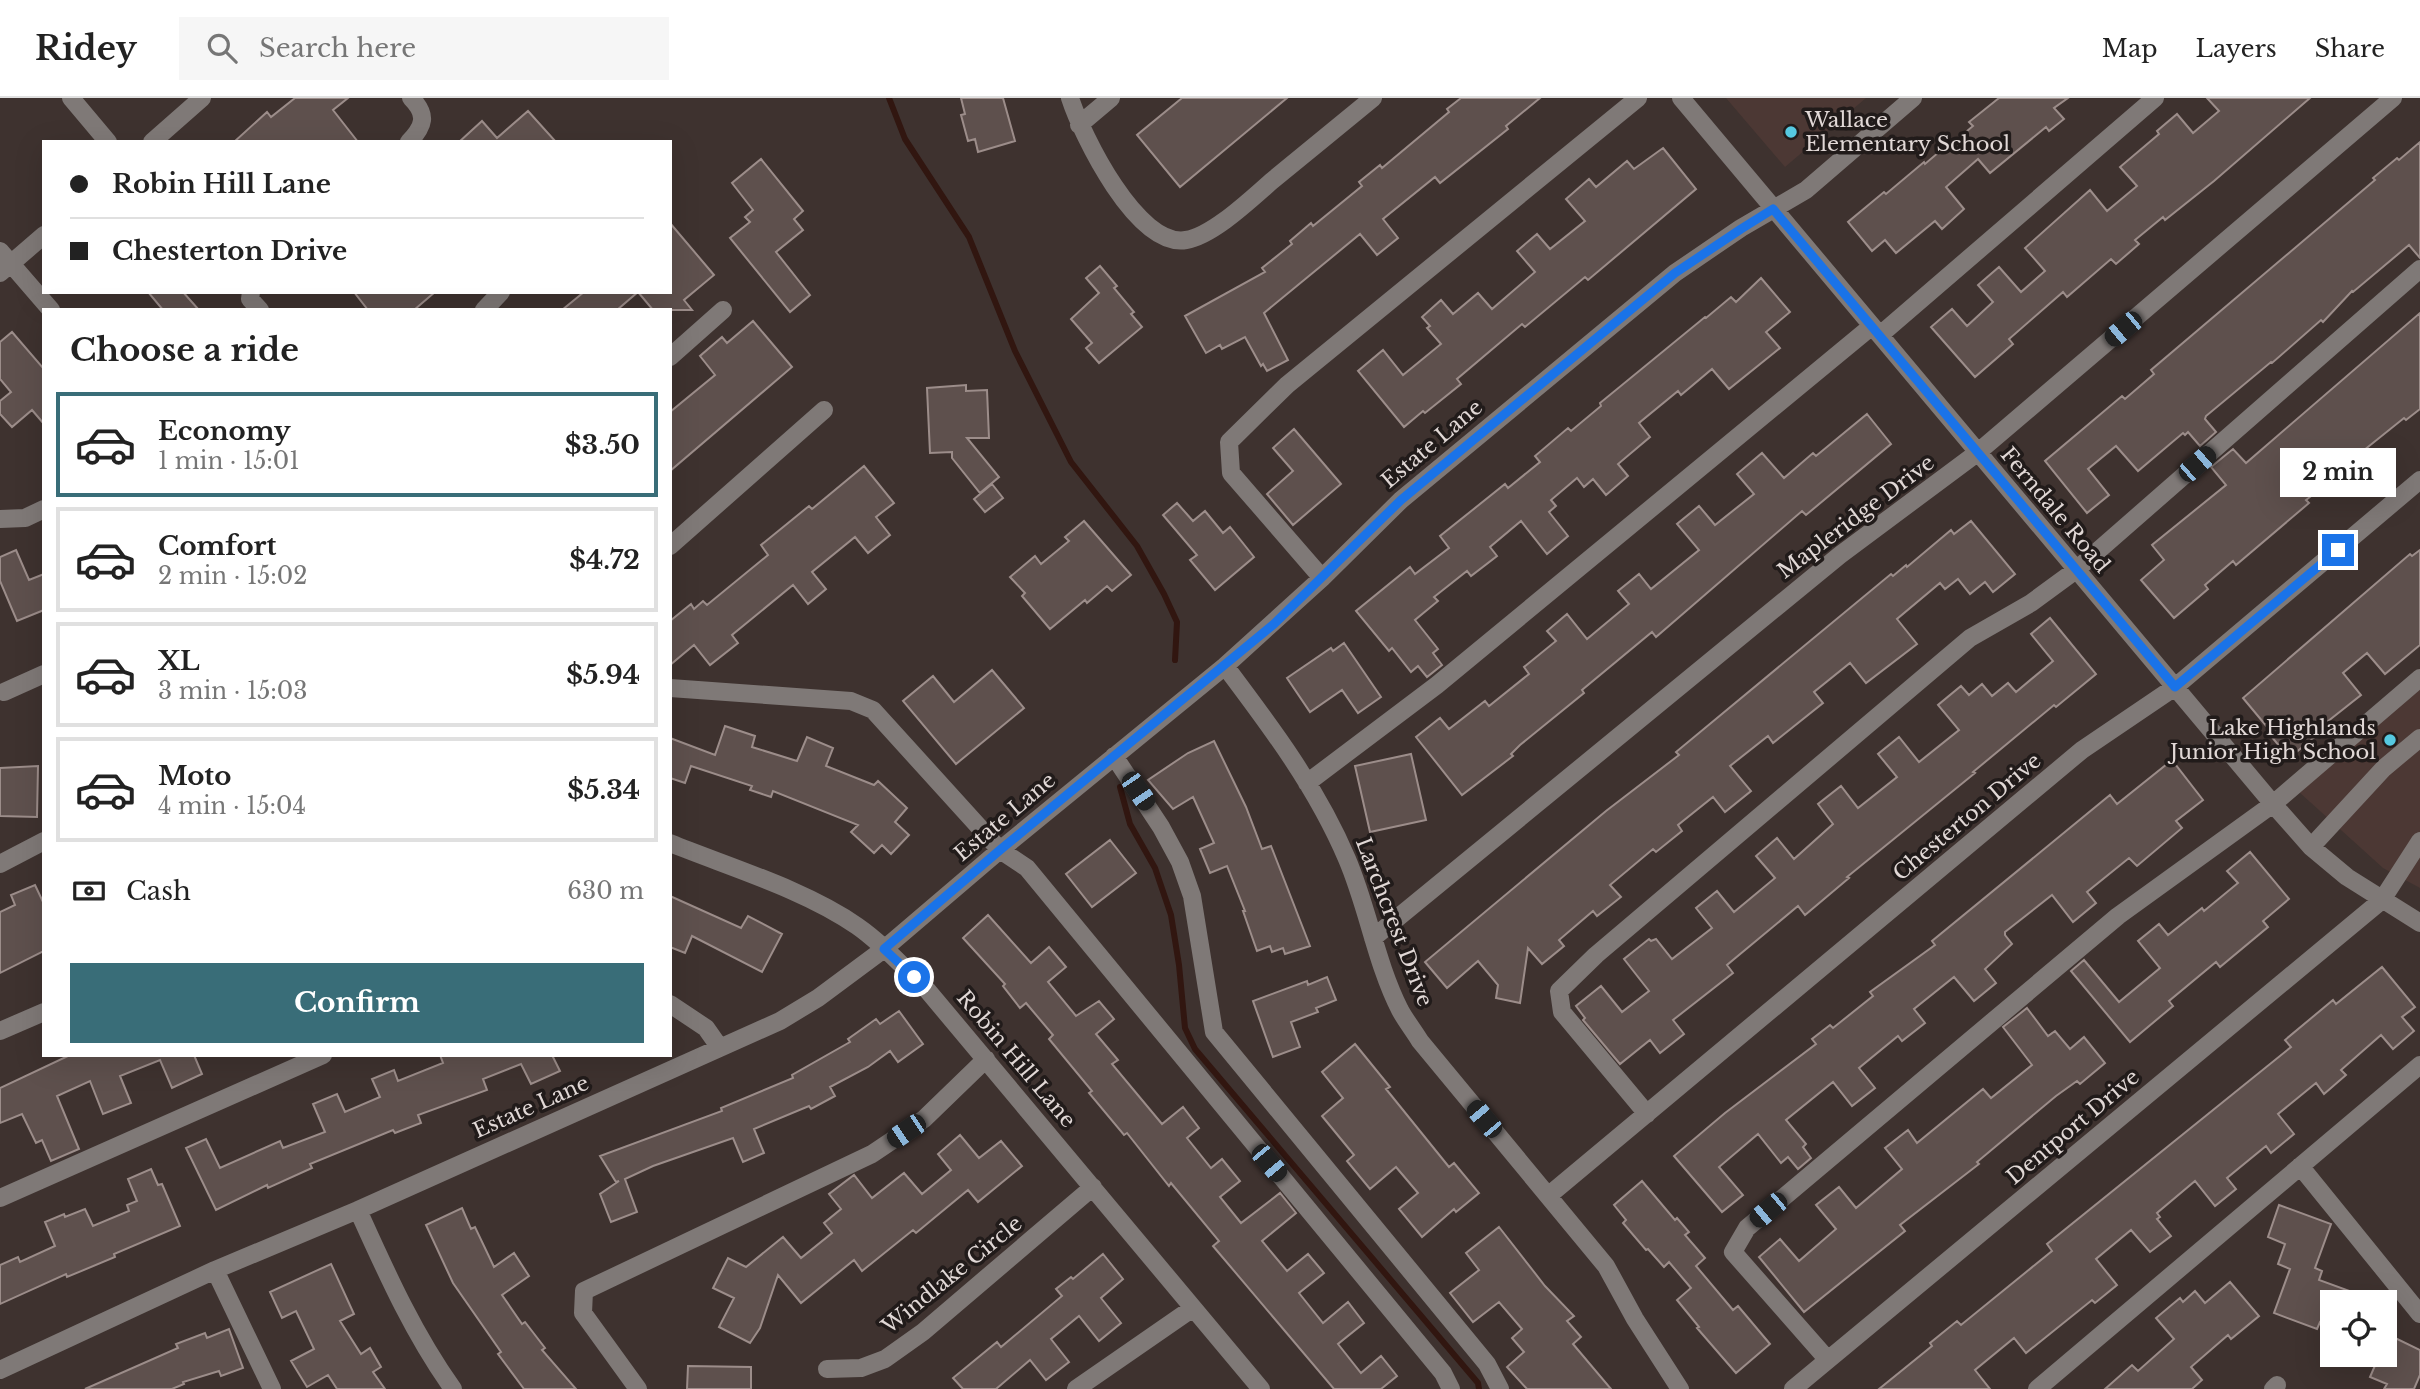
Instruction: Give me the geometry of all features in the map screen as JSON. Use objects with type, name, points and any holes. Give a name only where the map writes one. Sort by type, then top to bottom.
[{"type":"street","points":[[71,98],[106,140]]},
{"type":"street","points":[[154,140],[202,98]]},
{"type":"street","points":[[411,98],[419,105],[422,128],[411,140]]},
{"type":"street","points":[[1070,98],[1079,125],[1119,195],[1148,228],[1165,237],[1185,241],[1217,226],[1373,98]]},
{"type":"street","points":[[1079,125],[1111,98]]},
{"type":"street","points":[[1322,578],[1230,473],[1229,442],[1287,385],[1638,98]]},
{"type":"street","name":"Ferndale Road","points":[[1681,98],[2311,847],[2347,877],[2420,923]]},
{"type":"street","name":"Estate Lane","points":[[0,1370],[215,1270],[358,1210],[780,1021],[818,998],[884,949],[1000,850],[1225,666],[1322,578],[1401,500],[1675,273],[1806,190],[1913,98]]},
{"type":"street","points":[[1307,782],[1437,685],[1876,331],[2155,98]]},
{"type":"street","name":"Mapleridge Drive","points":[[1373,937],[1840,555],[1977,453],[2393,98]]},
{"type":"street","points":[[42,236],[4,262],[49,308]]},
{"type":"street","points":[[1647,1114],[1562,1012],[1559,991],[1596,955],[1970,638],[2031,603],[2076,570],[2420,269]]},
{"type":"street","points":[[486,308],[499,294]]},
{"type":"street","points":[[672,355],[723,310]]},
{"type":"street","points":[[672,544],[824,410]]},
{"type":"street","name":"Chesterton Drive","points":[[1548,1196],[2082,751],[2175,687],[2420,480]]},
{"type":"street","points":[[0,519],[25,519],[42,510]]},
{"type":"street","name":"Larchcrest Drive","points":[[1225,666],[1285,746],[1348,860],[1400,1010],[1420,1041],[1606,1266],[1635,1319],[1680,1389]]},
{"type":"street","points":[[4,692],[42,675]]},
{"type":"street","points":[[1828,1360],[1733,1252],[1747,1228],[2118,916],[2273,804],[2420,678]]},
{"type":"street","points":[[672,688],[852,701],[873,710],[1000,850],[1027,868],[1443,1373],[1451,1389]]},
{"type":"street","points":[[2311,847],[2384,768],[2420,738]]},
{"type":"street","points":[[1114,756],[1161,827],[1180,862],[1192,896],[1214,1032],[1487,1364],[1500,1389]]},
{"type":"street","name":"Dentport Drive","points":[[1793,1389],[2382,900],[2420,841]]},
{"type":"street","points":[[0,864],[42,842]]},
{"type":"street","name":"Robin Hill Lane","points":[[672,844],[814,901],[859,927],[884,949],[928,991],[1261,1389]]},
{"type":"street","points":[[672,1005],[706,1028],[720,1048]]},
{"type":"street","points":[[0,1031],[42,1013]]},
{"type":"street","points":[[0,1198],[318,1057]]},
{"type":"street","points":[[638,1389],[583,1313],[584,1291],[872,1154],[924,1119],[986,1059]]},
{"type":"street","points":[[2037,1389],[2420,1065]]},
{"type":"street","points":[[2300,1166],[2420,1314]]},
{"type":"street","name":"Windlake Circle","points":[[827,1369],[861,1368],[885,1359],[923,1332],[1093,1187]]},
{"type":"street","points":[[358,1210],[405,1312],[429,1355],[453,1389]]},
{"type":"street","points":[[215,1270],[272,1389]]},
{"type":"street","points":[[1076,1389],[1193,1308]]},
{"type":"shaded area","name":"Wallace Elementary School","points":[[1726,98],[1866,98],[1785,167]]},
{"type":"shaded area","name":"Lake Highlands Junior High School","points":[[2420,689],[2420,888],[2383,868],[2299,792]]},
{"type":"building","points":[[295,98],[348,98],[333,110],[356,140],[236,140],[267,112],[271,117]]},
{"type":"building","points":[[961,98],[1003,98],[1015,141],[978,152],[975,139],[968,141],[961,115],[965,114]]},
{"type":"building","points":[[1182,98],[1287,98],[1180,187],[1137,135]]},
{"type":"building","points":[[1461,98],[1540,98],[1506,126],[1508,129],[1440,183],[1435,177],[1383,219],[1398,238],[1377,255],[1360,234],[1264,313],[1288,360],[1267,371],[1263,364],[1261,366],[1245,337],[1222,349],[1220,345],[1206,353],[1185,316],[1265,272],[1262,268],[1292,244],[1290,241],[1362,186],[1359,182],[1380,165],[1382,168],[1449,112],[1447,109]]},
{"type":"building","points":[[1999,98],[2068,98],[2054,108],[2064,119],[2049,131],[2046,127],[1990,173],[1978,159],[1946,187],[1964,209],[1942,229],[1935,221],[1896,253],[1885,240],[1872,251],[1848,222],[1924,162],[1925,164],[1946,146],[1947,148],[1973,126],[1969,122]]},
{"type":"building","points":[[2207,98],[2310,98],[2214,181],[2135,240],[2139,244],[2116,264],[2111,259],[2067,297],[2063,292],[2009,339],[2013,344],[1975,377],[1931,327],[1952,309],[1967,326],[1993,302],[1978,285],[1999,267],[2021,292],[2045,271],[2025,248],[2090,190],[2107,211],[2137,186],[2120,167],[2159,134],[2157,131],[2177,114],[2193,133],[2219,111]]},
{"type":"building","points":[[528,111],[554,140],[461,140],[482,121],[497,138]]},
{"type":"building","points":[[2420,142],[2420,258],[2409,245],[2352,291],[2323,322],[2321,320],[2206,416],[2205,419],[2216,432],[2200,446],[2188,432],[2185,435],[2183,433],[2138,471],[2116,446],[2088,469],[2109,495],[2087,513],[2045,461],[2122,396],[2125,399],[2154,374],[2151,370],[2375,180],[2373,178]]},
{"type":"building","points":[[1663,148],[1696,189],[1588,280],[1585,277],[1525,327],[1522,324],[1457,379],[1461,384],[1404,427],[1358,371],[1383,350],[1403,375],[1441,344],[1427,328],[1430,326],[1422,317],[1441,300],[1453,314],[1478,293],[1492,309],[1535,272],[1517,251],[1537,234],[1550,249],[1585,221],[1566,199],[1589,179],[1596,187],[1627,161],[1634,169]]},
{"type":"building","points":[[761,159],[803,211],[794,219],[803,230],[776,252],[810,295],[790,312],[730,238],[750,222],[745,217],[753,210],[732,183]]},
{"type":"building","points":[[672,225],[714,275],[684,300],[692,310],[651,308],[640,294],[672,294]]},
{"type":"building","points":[[1100,266],[1117,286],[1114,288],[1134,312],[1131,314],[1142,327],[1099,363],[1086,348],[1092,343],[1071,319],[1099,293],[1086,278]]},
{"type":"building","points":[[1761,278],[1790,312],[1766,332],[1780,348],[1729,389],[1712,369],[1681,395],[1678,391],[1639,423],[1650,437],[1618,464],[1628,476],[1606,495],[1593,479],[1584,487],[1577,478],[1551,500],[1556,506],[1549,512],[1568,536],[1547,554],[1521,521],[1490,547],[1497,556],[1471,576],[1467,571],[1434,597],[1438,601],[1415,620],[1438,649],[1433,653],[1442,665],[1427,677],[1418,666],[1411,672],[1392,648],[1389,651],[1356,611],[1410,567],[1415,574],[1449,548],[1440,536],[1505,484],[1508,488],[1540,462],[1535,456],[1568,428],[1571,431],[1601,406],[1600,403],[1705,317],[1731,297],[1736,302]]},
{"type":"building","points":[[150,294],[185,294],[197,308],[161,308]]},
{"type":"building","points":[[356,294],[433,294],[416,308],[366,308]]},
{"type":"building","points":[[582,294],[636,294],[619,308],[564,308]]},
{"type":"building","points":[[2420,313],[2420,409],[2406,420],[2404,418],[2348,463],[2350,466],[2306,500],[2309,503],[2236,565],[2233,561],[2205,585],[2208,589],[2174,618],[2141,580],[2164,560],[2152,545],[2226,485],[2211,467],[2233,449],[2246,463]]},
{"type":"building","points":[[753,321],[792,367],[672,469],[672,410],[715,375],[700,356],[722,337],[727,343]]},
{"type":"building","points":[[12,332],[42,367],[42,422],[32,410],[12,427],[0,414],[0,401],[11,392],[0,379],[0,342]]},
{"type":"building","points":[[966,385],[966,391],[987,390],[989,438],[967,438],[999,477],[980,493],[952,458],[952,452],[930,453],[927,388]]},
{"type":"building","points":[[1867,414],[1891,444],[1806,515],[1802,511],[1656,637],[1652,632],[1582,690],[1584,693],[1520,745],[1511,754],[1513,756],[1462,795],[1416,737],[1440,718],[1449,729],[1485,701],[1489,706],[1529,674],[1524,667],[1556,641],[1547,631],[1567,614],[1587,639],[1629,604],[1618,591],[1639,574],[1651,589],[1699,550],[1677,524],[1699,506],[1715,525],[1754,494],[1737,474],[1762,453],[1784,478],[1813,453],[1816,456]]},
{"type":"building","points":[[1294,429],[1341,484],[1293,525],[1267,494],[1293,471],[1273,448]]},
{"type":"building","points":[[864,466],[894,503],[876,517],[890,535],[868,553],[855,537],[812,572],[826,589],[808,604],[793,585],[732,635],[738,643],[710,665],[694,645],[672,663],[672,619],[691,604],[694,609],[703,601],[707,605],[768,555],[761,545],[809,506],[812,509]]},
{"type":"building","points":[[992,484],[1003,498],[985,512],[974,499]]},
{"type":"building","points":[[1177,503],[1193,521],[1205,511],[1223,533],[1230,527],[1254,557],[1215,590],[1190,560],[1197,555],[1163,515]]},
{"type":"building","points":[[1084,521],[1131,575],[1112,591],[1107,586],[1087,603],[1085,600],[1050,629],[1022,596],[1025,593],[1010,577],[1035,556],[1041,564],[1069,541],[1065,537]]},
{"type":"building","points":[[1971,521],[2015,574],[1993,592],[1985,582],[1970,594],[1958,579],[1945,589],[1940,583],[1897,619],[1917,644],[1866,683],[1850,663],[1814,692],[1823,703],[1773,743],[1768,736],[1730,766],[1751,791],[1725,812],[1713,797],[1678,825],[1682,831],[1656,852],[1653,849],[1610,885],[1621,897],[1597,916],[1593,911],[1559,940],[1564,946],[1542,964],[1528,948],[1520,1003],[1496,998],[1498,985],[1478,961],[1447,988],[1425,962],[1606,811],[1679,755],[1676,752],[1891,574],[1893,576],[1906,565],[1907,567],[1951,530],[1954,534]]},
{"type":"building","points":[[16,550],[29,580],[42,575],[42,611],[17,621],[0,581],[0,557]]},
{"type":"building","points":[[2420,550],[2420,645],[2385,674],[2367,653],[2343,673],[2361,695],[2313,733],[2316,736],[2289,758],[2243,698],[2410,554],[2412,556]]},
{"type":"building","points":[[2050,618],[2096,674],[1973,772],[1975,773],[1847,877],[1849,878],[1805,915],[1798,906],[1727,965],[1733,973],[1673,1020],[1684,1034],[1660,1053],[1650,1040],[1620,1064],[1583,1020],[1585,1018],[1576,1006],[1601,986],[1622,1012],[1649,991],[1624,959],[1649,939],[1656,939],[1672,959],[1712,928],[1696,908],[1717,891],[1734,912],[1775,878],[1756,856],[1777,838],[1794,859],[1833,824],[1818,804],[1841,786],[1858,808],[1897,777],[1878,754],[1899,737],[1919,762],[1959,730],[1938,705],[1961,686],[1969,695],[1982,684],[1992,696],[2008,683],[2016,692],[2053,661],[2031,634]]},
{"type":"building","points":[[1344,643],[1381,697],[1358,713],[1342,690],[1310,712],[1287,678],[1331,648],[1333,651]]},
{"type":"building","points":[[992,670],[1024,708],[956,764],[903,701],[933,676],[954,702]]},
{"type":"building","points":[[725,726],[755,736],[752,747],[797,761],[807,737],[833,748],[826,766],[874,785],[878,781],[907,808],[895,822],[909,835],[891,854],[882,845],[874,853],[851,832],[858,825],[773,791],[771,797],[750,790],[752,786],[691,766],[685,783],[672,779],[672,739],[715,755]]},
{"type":"building","points":[[1214,741],[1246,807],[1262,849],[1271,846],[1310,946],[1285,954],[1283,948],[1272,952],[1270,946],[1257,951],[1227,866],[1210,873],[1200,849],[1214,843],[1193,797],[1173,809],[1148,780],[1188,753]]},
{"type":"building","points":[[1411,754],[1426,820],[1370,832],[1355,766]]},
{"type":"building","points":[[2172,760],[2203,800],[2176,821],[2182,828],[2137,866],[2129,858],[2087,892],[2096,903],[2073,922],[2052,895],[2005,932],[2012,944],[1985,969],[1996,983],[1974,1001],[1954,977],[1914,1009],[1925,1023],[1902,1041],[1898,1036],[1859,1068],[1875,1088],[1852,1106],[1833,1082],[1786,1120],[1806,1144],[1803,1147],[1811,1158],[1798,1169],[1788,1157],[1781,1163],[1758,1134],[1719,1167],[1743,1195],[1722,1212],[1674,1156],[1725,1113],[1816,1044],[1812,1039],[1830,1025],[1833,1028],[1873,996],[1870,992],[1935,945],[1932,941],[2110,795],[2117,804]]},
{"type":"building","points":[[38,766],[37,817],[0,816],[0,768]]},
{"type":"building","points":[[1110,840],[1136,873],[1092,907],[1066,874]]},
{"type":"building","points":[[2250,852],[2289,899],[2263,921],[2268,927],[2220,967],[2216,962],[2169,1001],[2173,1006],[2130,1042],[2071,971],[2084,960],[2119,1002],[2160,968],[2138,941],[2159,924],[2168,935],[2202,908],[2204,911],[2238,883],[2227,871]]},
{"type":"building","points":[[35,885],[42,900],[42,952],[0,973],[0,912],[15,905],[11,895]]},
{"type":"building","points":[[672,897],[741,928],[748,916],[782,934],[762,972],[692,936],[685,953],[672,948]]},
{"type":"building","points":[[988,915],[1031,963],[1049,947],[1066,967],[1048,982],[1076,1016],[1099,1001],[1114,1019],[1096,1034],[1118,1060],[1112,1064],[1162,1124],[1183,1107],[1199,1128],[1187,1138],[1211,1168],[1222,1159],[1240,1181],[1220,1197],[1241,1223],[1280,1193],[1296,1213],[1262,1241],[1287,1271],[1308,1254],[1324,1273],[1299,1293],[1323,1323],[1348,1302],[1364,1323],[1338,1344],[1361,1373],[1381,1356],[1397,1376],[1381,1389],[1334,1389],[1213,1246],[1219,1241],[1171,1183],[1169,1186],[1127,1133],[1124,1135],[1089,1093],[1092,1091],[1049,1039],[1053,1035],[1026,1003],[1020,1008],[1003,986],[1005,984],[963,938]]},
{"type":"building","points":[[2382,967],[2415,1007],[2402,1017],[2414,1031],[2393,1049],[2381,1035],[2341,1070],[2346,1075],[2324,1094],[2316,1083],[2278,1114],[2294,1134],[2271,1153],[2266,1146],[2227,1178],[2236,1189],[2215,1206],[2195,1181],[2157,1213],[2160,1217],[2157,1219],[2171,1236],[2150,1252],[2131,1230],[2096,1259],[2117,1285],[2095,1303],[2092,1300],[2026,1353],[2014,1338],[1975,1370],[1990,1389],[1879,1389],[1932,1346],[1930,1343],[1957,1321],[1961,1325],[2052,1251],[2047,1244],[2291,1047],[2285,1040],[2333,1000],[2336,1004]]},
{"type":"building","points":[[1327,977],[1336,1000],[1316,1008],[1318,1012],[1291,1022],[1300,1047],[1273,1057],[1253,1001],[1307,981],[1308,985]]},
{"type":"building","points":[[2027,1008],[2048,1036],[2055,1031],[2070,1049],[2084,1037],[2105,1063],[2080,1084],[2077,1081],[2056,1096],[1977,1162],[1979,1164],[1900,1225],[1905,1231],[1804,1312],[1759,1257],[1780,1239],[1799,1261],[1836,1229],[1816,1205],[1839,1187],[1856,1208],[1902,1169],[1885,1148],[1908,1130],[1917,1143],[1983,1089],[1991,1098],[2032,1065],[2003,1027]]},
{"type":"building","points":[[899,1011],[923,1044],[898,1062],[890,1051],[868,1067],[830,1087],[835,1096],[811,1109],[809,1106],[754,1129],[764,1153],[743,1162],[733,1138],[653,1166],[625,1179],[637,1212],[611,1222],[600,1194],[619,1181],[616,1182],[600,1156],[722,1111],[721,1108],[793,1078],[792,1075],[850,1042],[848,1039],[876,1019],[880,1024]]},
{"type":"building","points":[[1355,1044],[1390,1087],[1386,1089],[1449,1167],[1454,1163],[1479,1193],[1456,1212],[1454,1209],[1422,1237],[1399,1209],[1418,1193],[1396,1167],[1370,1189],[1347,1161],[1354,1155],[1322,1116],[1343,1098],[1322,1072]]},
{"type":"building","points":[[66,1057],[195,1057],[202,1074],[172,1088],[160,1060],[120,1076],[131,1103],[103,1114],[90,1081],[57,1096],[79,1149],[51,1161],[42,1140],[36,1143],[22,1114],[0,1123],[0,1088]]},
{"type":"building","points":[[441,1057],[553,1057],[560,1071],[531,1084],[521,1064],[483,1079],[487,1090],[418,1115],[421,1123],[395,1133],[393,1130],[310,1164],[312,1168],[268,1188],[267,1185],[216,1210],[186,1148],[206,1139],[220,1168],[280,1141],[283,1148],[325,1132],[313,1104],[337,1094],[345,1112],[380,1097],[372,1079],[394,1070],[398,1081],[443,1063]]},
{"type":"building","points":[[960,1135],[979,1158],[1001,1141],[1022,1166],[978,1202],[968,1190],[916,1233],[913,1230],[862,1271],[854,1260],[801,1303],[778,1275],[760,1328],[750,1343],[719,1327],[734,1298],[713,1288],[728,1258],[746,1267],[783,1237],[801,1258],[832,1233],[824,1223],[841,1209],[829,1194],[854,1175],[872,1198],[904,1173],[922,1194],[951,1170],[938,1154]]},
{"type":"building","points":[[151,1169],[158,1185],[162,1184],[180,1226],[114,1254],[115,1257],[67,1277],[66,1274],[0,1304],[0,1265],[18,1257],[20,1262],[55,1246],[45,1222],[85,1209],[93,1226],[129,1211],[127,1205],[137,1201],[128,1179]]},
{"type":"building","points":[[1642,1181],[1675,1220],[1677,1218],[1689,1232],[1685,1235],[1705,1258],[1696,1266],[1733,1310],[1738,1306],[1770,1344],[1736,1373],[1677,1300],[1691,1288],[1669,1262],[1664,1267],[1648,1249],[1646,1250],[1623,1223],[1626,1220],[1614,1205]]},
{"type":"building","points":[[2279,1205],[2331,1224],[2315,1268],[2322,1271],[2319,1280],[2346,1290],[2320,1290],[2320,1322],[2317,1329],[2274,1313],[2290,1269],[2278,1264],[2285,1244],[2268,1237]]},
{"type":"building","points":[[462,1208],[471,1229],[475,1227],[494,1267],[514,1253],[529,1276],[502,1295],[522,1324],[525,1322],[545,1348],[542,1350],[576,1389],[524,1389],[498,1354],[501,1352],[453,1283],[426,1225]]},
{"type":"building","points":[[1499,1227],[1545,1286],[1574,1316],[1567,1321],[1581,1337],[1573,1344],[1611,1389],[1527,1389],[1507,1367],[1524,1352],[1512,1338],[1522,1329],[1499,1302],[1473,1322],[1450,1293],[1479,1270],[1466,1253]]},
{"type":"building","points":[[1103,1254],[1123,1279],[1101,1298],[1121,1323],[1099,1341],[1079,1316],[1051,1339],[1069,1362],[1046,1380],[1030,1360],[996,1389],[963,1389],[953,1378],[997,1342],[1001,1347],[1062,1296],[1056,1289],[1071,1277],[1073,1279]]},
{"type":"building","points":[[331,1264],[354,1314],[340,1321],[361,1354],[370,1348],[381,1367],[373,1372],[385,1389],[337,1389],[328,1375],[307,1387],[291,1361],[314,1349],[296,1311],[282,1318],[270,1292]]},
{"type":"building","points":[[2230,1282],[2259,1316],[2231,1339],[2228,1335],[2191,1367],[2202,1380],[2192,1389],[2105,1389],[2132,1365],[2138,1371],[2174,1339],[2156,1318],[2180,1298],[2183,1302],[2195,1291],[2205,1303]]},
{"type":"building","points":[[229,1329],[243,1368],[221,1376],[219,1371],[183,1382],[184,1384],[172,1389],[85,1389],[178,1348],[176,1344],[205,1333],[207,1338]]},
{"type":"building","points":[[2397,1339],[2420,1350],[2420,1375],[2414,1389],[2384,1389],[2387,1384],[2370,1377],[2374,1367],[2397,1367]]},
{"type":"building","points":[[688,1366],[751,1367],[751,1389],[687,1389]]},
{"type":"waterway","points":[[889,98],[905,139],[969,237],[1015,351],[1071,462],[1137,546],[1164,594],[1177,622],[1175,660]]},
{"type":"waterway","points":[[1120,787],[1130,824],[1155,868],[1171,915],[1185,1028],[1195,1049],[1478,1383],[1479,1389]]},
{"type":"place","name":"Wallace Elementary School","points":[[1791,132]]},
{"type":"place","name":"Lake Highlands Junior High School","points":[[2390,740]]},
{"type":"route","points":[[914,977],[884,949],[1274,624],[1401,500],[1675,273],[1773,209],[2175,687],[2338,550]]}]
